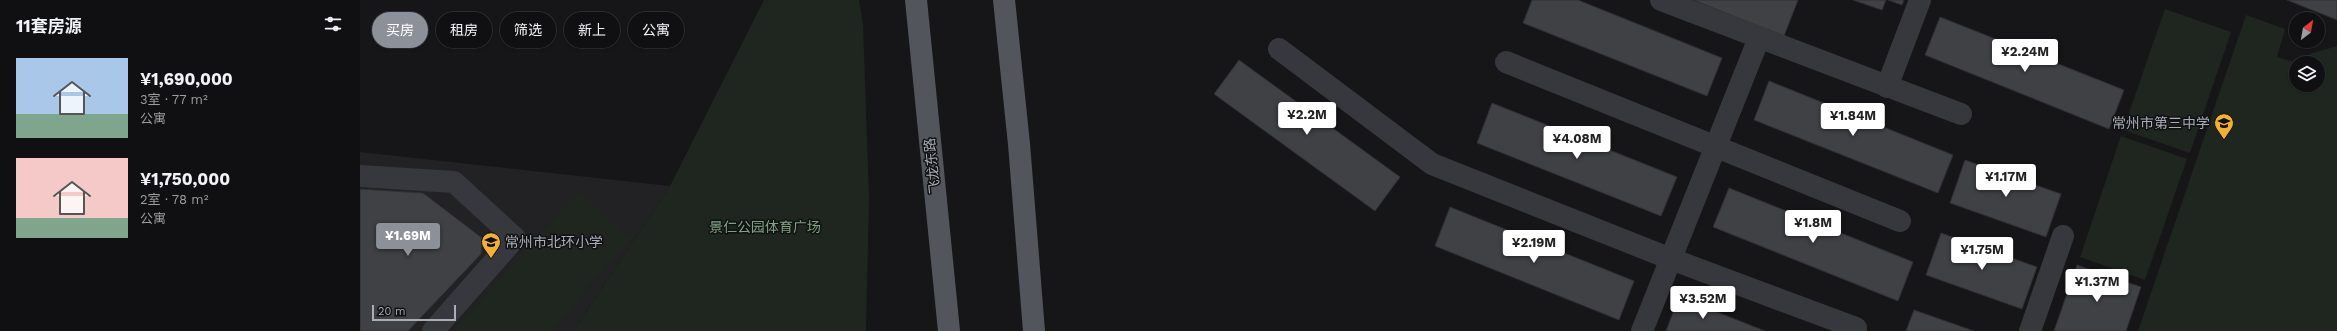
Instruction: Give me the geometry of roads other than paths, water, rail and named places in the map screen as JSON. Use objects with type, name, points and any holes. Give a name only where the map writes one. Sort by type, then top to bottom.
[{"type":"main road","name":"飞龙东路","points":[[916,0],[948,331]]},
{"type":"main road","points":[[1004,0],[1019,144],[1034,331]]},
{"type":"lane","points":[[1661,0],[1961,114]]},
{"type":"lane","points":[[1887,87],[1920,0]]},
{"type":"lane","points":[[1642,331],[1759,38]]},
{"type":"lane","points":[[1279,49],[1432,164],[1671,259],[1856,328]]},
{"type":"lane","points":[[1506,62],[1900,221]]},
{"type":"lane","points":[[360,176],[454,182],[515,238],[433,331]]},
{"type":"lane","points":[[2030,331],[2063,236]]},
{"type":"place","name":"常州市第三中学","points":[[2224,140]]},
{"type":"place","name":"常州市北环小学","points":[[491,259]]},
{"type":"park label","name":"景仁公园体育广场","points":[[765,227]]}]
